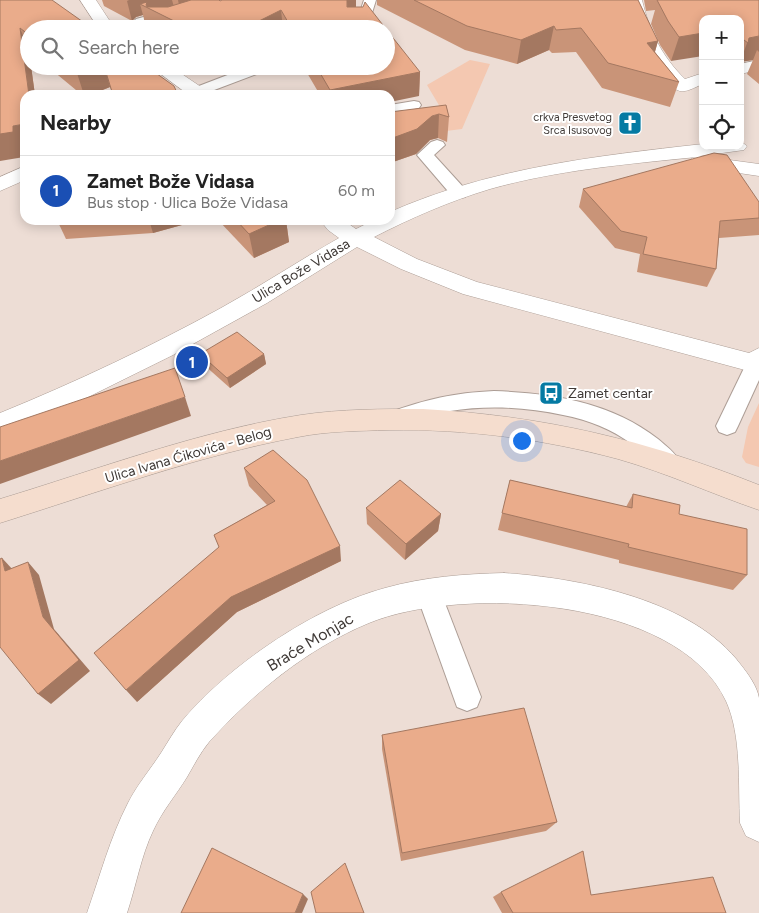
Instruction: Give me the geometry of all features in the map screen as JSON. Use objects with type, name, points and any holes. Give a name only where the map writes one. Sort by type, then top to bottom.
[{"type":"main road","name":"Ulica Ivana Ćikovića - Belog","points":[[0,511],[238,439],[301,426],[348,421],[396,419],[434,419],[497,424],[610,446],[668,462],[759,498]]},
{"type":"street","points":[[88,0],[101,20]]},
{"type":"street","points":[[634,0],[646,18],[643,31],[654,51],[678,81],[683,86],[699,80]]},
{"type":"street","points":[[744,68],[759,65]]},
{"type":"street","points":[[171,75],[194,90]]},
{"type":"street","name":"Ulica Bože Vidasa","points":[[744,145],[759,144]]},
{"type":"street","name":"Ulica Bože Vidasa","points":[[395,219],[459,193],[492,183],[548,171],[706,150]]},
{"type":"street","points":[[674,154],[697,162],[759,170]]},
{"type":"street","points":[[0,186],[20,175]]},
{"type":"street","points":[[335,225],[356,238],[428,273],[471,288],[758,360]]},
{"type":"street","name":"Ulica Bože Vidasa","points":[[0,424],[65,397],[197,332],[356,238],[383,225]]},
{"type":"street","name":"Braće Monjac","points":[[107,913],[138,822],[196,730],[236,691],[279,658],[345,618],[382,603],[429,592],[500,586],[552,591],[596,600],[660,622],[690,638],[707,650],[748,686],[748,710],[754,732],[758,768],[759,822]]},
{"type":"lane","points":[[360,20],[366,13],[370,0]]},
{"type":"lane","points":[[157,20],[180,17],[175,20]]},
{"type":"lane","points":[[205,90],[243,75]]},
{"type":"lane","points":[[395,109],[414,105]]},
{"type":"lane","points":[[437,146],[425,155],[459,193]]},
{"type":"lane","points":[[727,426],[758,360]]},
{"type":"lane","points":[[429,592],[467,698]]},
{"type":"shaded area","points":[[470,60],[490,64],[462,129],[438,132],[443,112],[427,85]]},
{"type":"shaded area","points":[[759,403],[759,467],[746,463],[742,457],[748,427]]},
{"type":"building","points":[[0,0],[52,0],[80,20],[20,20],[20,75],[26,75],[28,90],[20,90],[20,125],[13,126],[13,132],[0,134]]},
{"type":"building","points":[[191,0],[347,0],[347,7],[363,7],[365,2],[379,20],[287,20],[281,10],[261,20],[172,20],[140,4],[147,2],[147,7],[168,7]]},
{"type":"building","points":[[414,0],[638,0],[658,41],[647,43],[679,82],[608,63],[581,28],[556,30],[554,26],[521,40],[467,26]]},
{"type":"building","points":[[657,0],[759,0],[759,36],[749,38],[748,43],[744,40],[744,15],[699,15],[699,34],[679,37]]},
{"type":"building","points":[[395,40],[420,72],[330,90],[321,75],[395,75]]},
{"type":"building","points":[[107,75],[159,75],[174,86],[176,90],[111,90]]},
{"type":"building","points":[[446,105],[449,117],[439,114],[432,116],[417,129],[395,137],[395,111]]},
{"type":"building","points":[[714,153],[727,155],[759,202],[759,218],[720,221],[716,269],[643,254],[647,237],[621,231],[583,189]]},
{"type":"building","points":[[241,225],[269,225],[249,234]]},
{"type":"building","points":[[237,332],[264,354],[227,378],[200,354]]},
{"type":"building","points":[[175,368],[185,397],[0,461],[0,427]]},
{"type":"building","points":[[273,450],[307,480],[340,546],[231,597],[126,690],[94,653],[219,547],[214,535],[275,501],[244,468]]},
{"type":"building","points":[[400,480],[441,514],[406,544],[366,508]]},
{"type":"building","points":[[510,480],[632,508],[633,494],[680,505],[679,514],[747,529],[747,575],[628,547],[629,544],[502,513]]},
{"type":"building","points":[[2,558],[5,571],[28,562],[43,617],[79,660],[38,694],[0,647],[0,559]]},
{"type":"building","points":[[524,708],[557,822],[402,853],[382,735]]},
{"type":"building","points":[[212,848],[303,894],[295,913],[181,913]]},
{"type":"building","points":[[583,851],[591,895],[713,877],[726,913],[513,913],[501,892]]},
{"type":"building","points":[[345,863],[364,913],[316,913],[311,892]]},
{"type":"place","name":"crkva Presvetog Srca Isusovog","points":[[630,123]]},
{"type":"place","name":"Zamet Bože Vidasa","points":[[192,362]]},
{"type":"place","name":"Zamet centar","points":[[551,393]]}]
